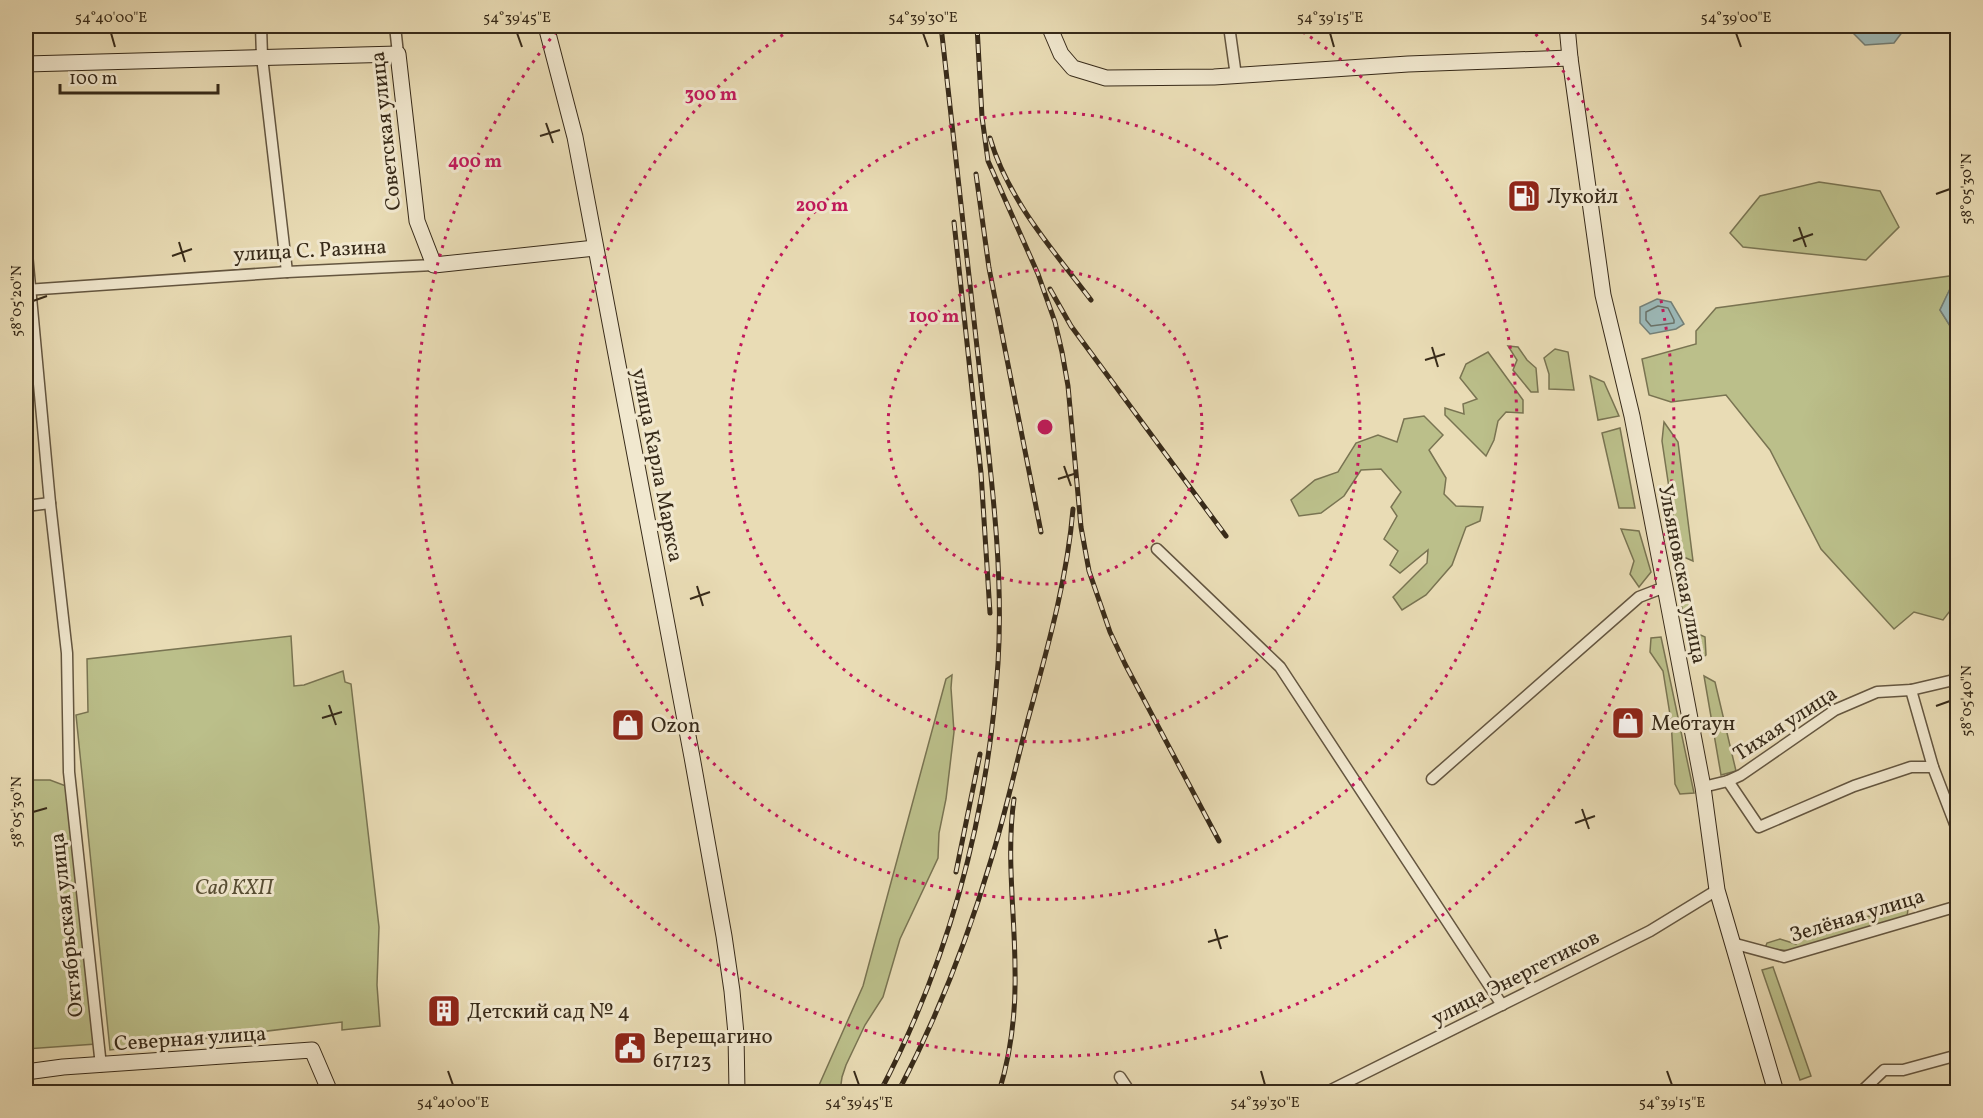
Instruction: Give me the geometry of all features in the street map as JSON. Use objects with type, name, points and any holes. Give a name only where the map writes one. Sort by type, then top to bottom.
[{"type":"street","points":[[261,26],[262,57],[288,272]]},
{"type":"street","name":"Советская улица","points":[[395,26],[417,221],[434,265]]},
{"type":"street","name":"улица Карла Маркса","points":[[546,26],[575,137],[724,936],[736,1034],[737,1092]]},
{"type":"street","points":[[1049,26],[1061,54],[1074,68],[1087,74],[1106,78],[1236,76],[1408,64],[1570,58]]},
{"type":"street","points":[[1229,26],[1236,76]]},
{"type":"street","name":"Ульяновская улица","points":[[1567,26],[1603,295],[1632,416],[1665,587],[1702,787],[1717,890],[1776,1092]]},
{"type":"street","points":[[26,63],[398,54]]},
{"type":"street","name":"Октябрьская улица","points":[[26,243],[28,290],[67,653],[69,772],[101,1066]]},
{"type":"street","name":"улица С. Разина","points":[[28,290],[288,272],[434,265],[595,248]]},
{"type":"street","points":[[26,506],[50,503]]},
{"type":"street","points":[[1157,549],[1280,667],[1502,1005]]},
{"type":"street","points":[[1432,779],[1639,597],[1665,587]]},
{"type":"street","name":"Тихая улица","points":[[1702,787],[1728,781],[1741,775],[1835,710],[1877,692],[1911,690],[1958,679]]},
{"type":"street","points":[[1911,690],[1933,767],[1958,832]]},
{"type":"street","points":[[1728,781],[1759,827],[1854,786],[1911,767],[1933,767]]},
{"type":"street","name":"улица Энергетиков","points":[[1328,1092],[1650,931],[1717,890]]},
{"type":"street","name":"Зелёная улица","points":[[1732,943],[1784,957],[1958,906]]},
{"type":"street","name":"Северная улица","points":[[26,1072],[63,1067],[312,1050],[330,1092]]},
{"type":"street","points":[[1861,1092],[1884,1070],[1904,1070],[1958,1055]]},
{"type":"street","points":[[1120,1077],[1130,1092]]},
{"type":"green space","points":[[1819,182],[1880,191],[1899,227],[1866,260],[1743,247],[1730,233],[1760,196]]},
{"type":"green space","points":[[1957,275],[1940,310],[1952,329],[1957,348],[1957,602],[1943,620],[1914,612],[1894,629],[1821,549],[1770,450],[1726,395],[1671,402],[1649,395],[1642,359],[1696,344],[1696,331],[1716,308]]},
{"type":"green space","points":[[1508,346],[1518,347],[1536,368],[1538,392],[1531,392],[1513,370],[1517,360]]},
{"type":"green space","points":[[1555,349],[1568,352],[1574,390],[1549,389],[1549,374],[1544,358]]},
{"type":"green space","points":[[1488,352],[1523,400],[1523,413],[1506,412],[1498,421],[1494,440],[1486,456],[1445,415],[1445,408],[1464,414],[1463,404],[1477,399],[1460,378],[1466,364]]},
{"type":"green space","points":[[1590,376],[1604,382],[1619,416],[1598,420]]},
{"type":"green space","points":[[1424,416],[1443,435],[1429,450],[1446,478],[1444,494],[1456,506],[1483,507],[1480,521],[1466,527],[1452,565],[1426,595],[1402,610],[1393,597],[1427,563],[1428,550],[1400,573],[1390,565],[1398,551],[1384,539],[1397,516],[1391,507],[1401,492],[1381,469],[1361,470],[1344,496],[1321,513],[1299,516],[1291,500],[1315,480],[1338,472],[1356,443],[1378,435],[1397,442],[1404,419]]},
{"type":"green space","points":[[1664,422],[1678,442],[1693,561],[1679,555],[1662,441]]},
{"type":"green space","points":[[1620,428],[1635,508],[1619,508],[1602,433]]},
{"type":"green space","points":[[1621,529],[1639,531],[1651,572],[1639,587],[1630,574],[1634,561]]},
{"type":"green space","points":[[1680,601],[1689,602],[1696,633],[1705,637],[1706,655],[1697,662]]},
{"type":"green space","name":"Сад КХП","points":[[291,636],[294,686],[304,685],[343,671],[345,682],[351,684],[379,927],[377,985],[380,1026],[342,1030],[342,1022],[110,1050],[76,715],[88,712],[87,659]]},
{"type":"green space","points":[[1661,637],[1694,793],[1680,794],[1675,784],[1671,721],[1663,671],[1650,652],[1651,638]]},
{"type":"green space","points":[[952,675],[954,732],[946,799],[939,833],[938,858],[900,939],[883,997],[865,1025],[846,1065],[840,1092],[816,1092],[863,986],[946,679]]},
{"type":"green space","points":[[1704,676],[1715,682],[1736,771],[1721,775]]},
{"type":"green space","points":[[26,780],[50,780],[66,786],[96,1044],[26,1049]]},
{"type":"green space","points":[[1908,909],[1907,917],[1790,951],[1765,948],[1767,943],[1780,939],[1796,944],[1801,934],[1848,920]]},
{"type":"green space","points":[[1773,967],[1811,1076],[1800,1080],[1762,970]]},
{"type":"water","points":[[1850,26],[1897,26],[1903,31],[1894,43],[1865,45],[1850,30]]},
{"type":"water","points":[[1957,274],[1957,325],[1952,329],[1940,310]]},
{"type":"water","points":[[1657,299],[1671,302],[1684,324],[1676,329],[1650,334],[1640,323],[1640,307]]},
{"type":"railway","points":[[880,1092],[927,990],[961,884],[975,830],[985,775],[998,663],[999,591],[995,518],[941,26]]},
{"type":"railway","points":[[977,26],[982,117],[988,161],[1038,274],[1055,322],[1062,352],[1068,386],[1081,527],[1089,571],[1110,632],[1125,664],[1219,841]]},
{"type":"railway","points":[[990,138],[1008,182],[1033,224],[1091,300]]},
{"type":"railway","points":[[976,174],[989,268],[1041,532]]},
{"type":"railway","points":[[954,222],[981,473],[990,613]]},
{"type":"railway","points":[[1050,289],[1071,326],[1226,536]]},
{"type":"railway","points":[[898,1092],[926,1036],[950,979],[991,860],[1055,617],[1066,563],[1073,509]]},
{"type":"railway","points":[[956,872],[980,754]]},
{"type":"railway","points":[[999,1092],[1010,1047],[1015,1001],[1011,863],[1014,799]]},
{"type":"place","name":"Лукойл","points":[[1524,196]]},
{"type":"place","name":"Мебтаун","points":[[1628,723]]},
{"type":"place","name":"Ozon","points":[[628,725]]},
{"type":"place","name":"Детский сад № 4","points":[[444,1011]]},
{"type":"place","name":"Верещагино 617123","points":[[630,1048]]}]
